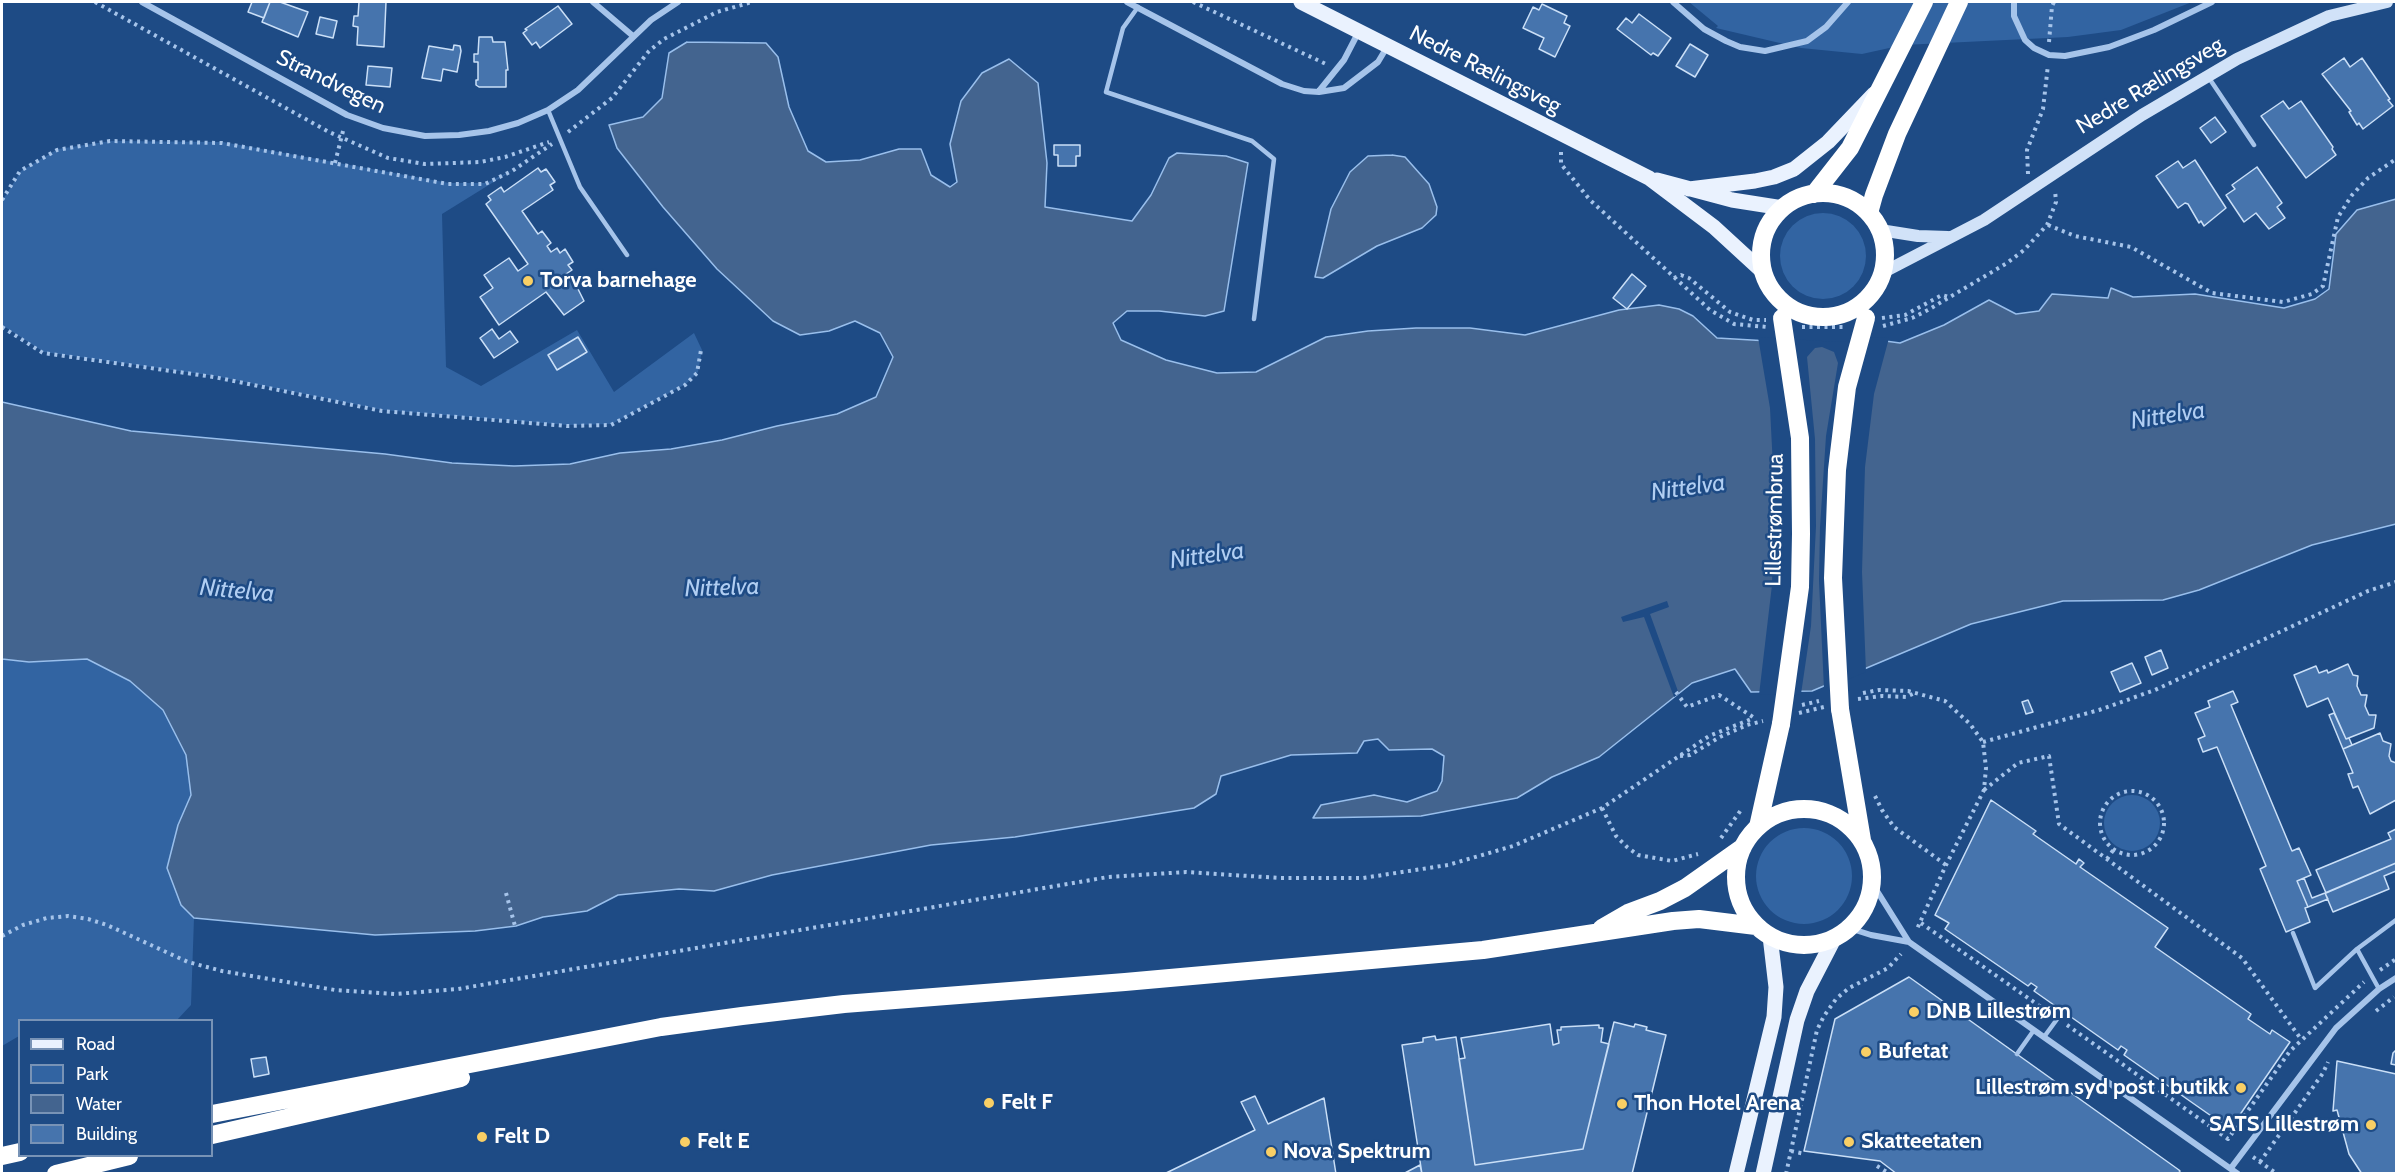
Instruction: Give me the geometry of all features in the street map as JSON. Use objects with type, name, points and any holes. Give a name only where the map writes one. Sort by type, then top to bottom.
[{"type":"highway","points":[[1814,194],[1850,148],[1924,2]]},
{"type":"highway","points":[[1869,213],[1897,134],[1959,2]]},
{"type":"highway","points":[[213,1114],[661,1027],[844,1004],[1383,959],[1545,942],[1595,932],[1699,919],[1763,931],[1786,943],[1802,945],[1819,943],[1842,933],[1865,908],[1872,883],[1871,866],[1862,842],[1840,709],[1833,578],[1837,470],[1847,387],[1864,322],[1882,273],[1885,254],[1880,230],[1869,213],[1858,202],[1827,193],[1814,194],[1795,200],[1783,208],[1766,231],[1762,245],[1763,272],[1774,295],[1795,310],[1809,316],[1824,317],[1852,310],[1874,293]]},
{"type":"highway","name":"Lillestrømbrua","points":[[1758,826],[1781,723],[1800,587],[1800,438],[1774,295]]},
{"type":"highway","points":[[1595,932],[1628,913],[1660,901],[1685,888],[1743,847],[1758,826],[1780,813],[1797,809],[1830,814],[1845,823],[1862,842]]},
{"type":"highway","points":[[1743,847],[1736,872],[1737,888],[1742,905],[1763,931]]},
{"type":"highway","points":[[213,1135],[490,1071],[570,1044]]},
{"type":"highway","points":[[2,1156],[18,1152]]},
{"type":"highway","points":[[56,1173],[121,1157]]},
{"type":"main road","name":"Nedre Rælingsveg","points":[[1301,2],[1649,178],[1714,227],[1763,272]]},
{"type":"main road","name":"Nedre Rælingsveg","points":[[1882,273],[1984,220],[2142,115],[2268,42],[2329,16],[2387,2]]},
{"type":"main road","points":[[1689,189],[1755,181],[1794,169],[1828,142],[1882,85]]},
{"type":"main road","name":"Nedre Rælingsveg","points":[[1649,178],[1732,200],[1783,208]]},
{"type":"main road","name":"Nedre Rælingsveg","points":[[1880,230],[1917,236],[1949,237]]},
{"type":"main road","points":[[1736,1173],[1774,1017],[1776,987],[1763,931]]},
{"type":"main road","points":[[1763,1173],[1797,1020],[1807,992],[1842,933]]},
{"type":"street","name":"Strandvegen","points":[[142,2],[155,5],[347,115],[383,128],[425,136],[489,131],[518,123],[548,110],[563,102],[651,20],[678,2]]},
{"type":"street","points":[[593,2],[633,36]]},
{"type":"street","points":[[1127,2],[1282,84],[1304,91],[1319,92],[1344,88],[1378,62],[1388,45]]},
{"type":"street","points":[[1673,2],[1704,29],[1726,41],[1740,47],[1765,51],[1807,41],[1826,27],[1848,2]]},
{"type":"street","points":[[2014,2],[2014,16],[2025,40],[2034,48],[2049,55]]},
{"type":"street","name":"Nedre Rælingsveg","points":[[2049,55],[2065,56],[2109,47],[2154,30],[2212,2]]},
{"type":"street","points":[[1319,92],[1344,60],[1359,31]]},
{"type":"street","points":[[1872,883],[1909,942],[2238,1173]]},
{"type":"street","points":[[1842,933],[1871,935],[1909,942]]},
{"type":"street","points":[[2231,1168],[2336,1028],[2379,989],[2397,978]]},
{"type":"lane","points":[[1138,7],[1123,28],[1106,92],[1252,141],[1274,159],[1254,319]]},
{"type":"lane","points":[[2208,76],[2254,145]]},
{"type":"lane","points":[[548,110],[580,187],[627,255]]},
{"type":"lane","points":[[2293,933],[2316,988],[2356,950],[2397,920]]},
{"type":"lane","points":[[2356,950],[2379,989]]},
{"type":"lane","points":[[2044,1037],[2063,1011]]},
{"type":"lane","points":[[2017,1054],[2034,1030]]},
{"type":"path","points":[[2,200],[20,171],[57,150],[110,141],[222,143],[448,184],[485,184],[512,171],[612,98],[649,51],[664,39],[710,15],[752,2]]},
{"type":"path","points":[[1193,2],[1331,66]]},
{"type":"path","points":[[2049,44],[2054,2]]},
{"type":"path","points":[[2029,190],[2027,150],[2043,109],[2049,55]]},
{"type":"path","points":[[335,163],[347,115]]},
{"type":"path","points":[[1566,136],[1559,156],[1567,173],[1608,217],[1674,278],[1727,322],[1742,326],[1778,321]]},
{"type":"path","points":[[2047,225],[2075,236],[2131,247],[2212,293],[2283,302],[2312,294],[2323,286],[2338,217],[2352,195],[2368,178],[2397,159]]},
{"type":"path","points":[[1798,327],[1912,318],[1950,297],[2016,256],[2047,225],[2056,201],[2056,191],[2049,176]]},
{"type":"path","points":[[1674,278],[1681,275],[1689,278],[1730,312],[1753,320],[1778,321]]},
{"type":"path","points":[[1800,319],[1864,322],[1896,318],[1942,295],[1950,297]]},
{"type":"path","points":[[2,327],[43,352],[214,377],[382,411],[567,426],[611,425],[685,386],[697,373],[700,350]]},
{"type":"path","points":[[1983,742],[2099,710],[2155,690],[2367,591],[2397,582]]},
{"type":"path","points":[[1863,693],[1879,690],[1908,691],[1944,701],[1970,724],[1983,742],[1986,768],[1984,790],[1946,865],[1922,923],[1917,929]]},
{"type":"path","points":[[2,936],[23,925],[47,918],[68,916],[107,924],[188,962],[222,972],[366,993],[430,992],[487,985],[1108,877],[1186,872],[1326,879],[1363,878],[1400,873],[1448,865],[1513,846],[1602,808],[1709,736],[1754,718],[1719,694],[1687,707],[1676,692]]},
{"type":"path","points":[[1796,707],[1819,701]]},
{"type":"path","points":[[1922,923],[2228,1139],[2290,1051],[2301,1039],[2242,958],[2059,824],[2049,756],[2018,764],[1984,790]]},
{"type":"path","points":[[2133,790],[2145,793],[2162,811],[2164,824],[2161,836],[2154,846],[2143,853],[2131,855],[2114,849],[2102,834],[2100,822],[2103,810],[2110,799],[2120,793],[2133,790]]},
{"type":"path","points":[[1874,794],[1894,826],[1946,865]]},
{"type":"path","points":[[1717,842],[1729,829],[1743,805]]},
{"type":"path","points":[[1602,808],[1616,836],[1638,855],[1672,861],[1687,859],[1702,852]]},
{"type":"path","points":[[2107,859],[2114,849]]},
{"type":"path","points":[[507,893],[516,926]]},
{"type":"path","points":[[1786,1173],[1817,1030],[1824,1016],[1836,999],[1849,988],[1887,968],[1901,954]]},
{"type":"path","points":[[2370,1017],[2397,994]]},
{"type":"path","points":[[2260,1162],[2323,1073],[2330,1058]]},
{"type":"path","points":[[1791,1151],[1805,1154]]},
{"type":"path","points":[[2252,1156],[2277,1173]]},
{"type":"path","points":[[1877,1166],[1890,1173]]},
{"type":"green space","points":[[1689,2],[2192,2],[2121,30],[2068,37],[1903,45],[1862,54],[1801,48],[1716,28],[1718,26]]},
{"type":"green space","points":[[111,141],[223,142],[449,183],[486,183],[513,170],[442,214],[446,367],[481,386],[577,330],[614,392],[694,333],[702,350],[698,372],[686,384],[612,424],[568,425],[383,410],[215,376],[44,352],[2,325],[2,201],[21,171],[58,149]]},
{"type":"green space","points":[[1815,213],[1831,213],[1854,225],[1863,239],[1866,256],[1863,273],[1854,287],[1831,299],[1815,299],[1799,292],[1787,280],[1780,264],[1780,248],[1787,232],[1799,220]]},
{"type":"green space","points":[[2,659],[29,662],[87,659],[130,681],[163,710],[186,755],[191,795],[178,825],[181,905],[194,918],[191,1005],[178,1019],[18,1019],[18,1037],[2,1046]]},
{"type":"green space","points":[[2126,795],[2138,795],[2148,799],[2156,807],[2160,823],[2156,839],[2148,847],[2138,851],[2126,851],[2116,847],[2108,839],[2104,829],[2104,817],[2108,807],[2116,799]]},
{"type":"green space","points":[[1804,828],[1822,832],[1838,842],[1848,858],[1852,876],[1848,894],[1838,910],[1822,920],[1804,924],[1786,920],[1770,910],[1760,894],[1756,876],[1760,858],[1770,842],[1786,832]]},
{"type":"water","name":"Nittelva","points":[[687,42],[766,43],[778,57],[789,107],[808,151],[826,162],[860,160],[899,149],[921,149],[931,175],[950,187],[957,182],[950,144],[961,101],[982,73],[1009,59],[1038,83],[1047,163],[1045,207],[1132,221],[1151,195],[1169,158],[1177,153],[1226,156],[1248,163],[1224,311],[1205,316],[1159,311],[1127,311],[1113,323],[1121,340],[1166,360],[1217,373],[1256,372],[1326,337],[1416,328],[1470,328],[1525,335],[1619,310],[1659,305],[1679,309],[1693,316],[1717,338],[1838,345],[1878,340],[1900,343],[1944,325],[1989,300],[2016,314],[2039,311],[2052,294],[2108,298],[2111,288],[2133,297],[2195,294],[2284,308],[2315,299],[2329,289],[2336,234],[2357,210],[2396,199],[2396,524],[2312,545],[2199,590],[2163,600],[2063,601],[1971,624],[1812,691],[1751,692],[1735,669],[1692,683],[1599,757],[1552,777],[1517,798],[1421,816],[1313,818],[1321,805],[1374,795],[1407,802],[1437,791],[1442,781],[1444,756],[1432,749],[1389,750],[1378,739],[1364,741],[1357,753],[1291,755],[1221,776],[1216,794],[1194,808],[1015,837],[931,845],[772,875],[714,891],[679,889],[618,895],[587,911],[543,917],[516,926],[475,931],[375,935],[194,918],[181,905],[167,868],[178,825],[191,795],[186,755],[163,710],[130,681],[87,659],[29,662],[2,659],[2,402],[131,431],[385,454],[452,463],[514,466],[570,464],[620,453],[671,449],[722,440],[837,414],[876,397],[893,357],[880,333],[855,321],[829,331],[800,335],[773,321],[717,269],[663,207],[617,148],[609,125],[643,117],[662,98],[669,53]]},
{"type":"water","points":[[1368,156],[1405,157],[1429,184],[1437,207],[1436,215],[1422,228],[1377,246],[1323,278],[1315,277],[1331,209],[1350,172]]},
{"type":"pier","points":[[1758,337],[1838,342],[1878,337],[1889,338],[1874,394],[1865,467],[1862,572],[1866,672],[1824,689],[1819,581],[1820,527],[1826,436],[1838,363],[1834,352],[1822,347],[1815,348],[1807,357],[1815,439],[1816,526],[1811,626],[1801,694],[1759,695],[1772,585],[1774,487],[1770,408]]},
{"type":"pier","points":[[1667,601],[1669,607],[1650,614],[1679,694],[1674,697],[1644,617],[1623,622],[1621,617]]},
{"type":"building","points":[[252,2],[270,2],[264,18],[248,12]]},
{"type":"building","points":[[270,2],[280,2],[308,12],[298,37],[262,22]]},
{"type":"building","points":[[359,2],[386,2],[384,47],[357,45],[358,27],[353,26],[354,16],[358,16]]},
{"type":"building","points":[[1542,4],[1567,16],[1564,23],[1570,26],[1555,57],[1539,49],[1544,38],[1523,28],[1533,7],[1539,10]]},
{"type":"building","points":[[558,6],[572,24],[540,48],[536,42],[532,45],[523,33],[527,30],[525,29]]},
{"type":"building","points":[[1639,14],[1671,38],[1658,56],[1653,53],[1651,55],[1617,29],[1626,18],[1632,23]]},
{"type":"building","points":[[320,17],[337,21],[333,38],[316,34]]},
{"type":"building","points":[[479,37],[492,37],[493,42],[505,42],[508,70],[506,70],[506,87],[476,85],[478,62],[474,62],[474,54],[478,54]]},
{"type":"building","points":[[1690,44],[1708,55],[1695,77],[1676,66]]},
{"type":"building","points":[[454,45],[460,46],[461,51],[457,72],[443,69],[441,81],[422,78],[429,46],[453,50]]},
{"type":"building","points":[[2344,58],[2350,67],[2362,58],[2393,106],[2363,129],[2359,123],[2357,125],[2349,112],[2351,111],[2322,74]]},
{"type":"building","points":[[368,66],[392,68],[390,87],[366,85]]},
{"type":"building","points":[[2283,101],[2289,109],[2301,101],[2333,147],[2336,155],[2306,178],[2261,116]]},
{"type":"building","points":[[2215,117],[2226,132],[2211,143],[2200,128]]},
{"type":"building","points":[[1054,145],[1080,145],[1080,156],[1076,156],[1076,166],[1058,166],[1058,155],[1054,155]]},
{"type":"building","points":[[2195,160],[2226,208],[2204,226],[2201,221],[2199,223],[2188,204],[2185,203],[2178,208],[2156,176],[2178,161],[2183,168]]},
{"type":"building","points":[[2257,167],[2282,203],[2277,207],[2285,218],[2269,229],[2256,213],[2244,222],[2226,195],[2235,189],[2232,185]]},
{"type":"building","points":[[538,168],[541,172],[546,169],[555,182],[550,185],[553,190],[522,211],[538,234],[542,231],[551,243],[547,246],[551,252],[557,248],[560,253],[565,249],[573,262],[568,265],[572,270],[566,274],[576,285],[584,301],[564,315],[546,292],[499,325],[480,297],[493,288],[484,275],[509,258],[518,271],[528,264],[486,204],[491,200],[488,196],[501,187],[504,192]]},
{"type":"building","points":[[1632,274],[1646,286],[1627,309],[1613,298]]},
{"type":"building","points":[[492,329],[499,339],[510,331],[518,342],[494,358],[480,338]]},
{"type":"building","points":[[578,337],[587,352],[557,370],[548,355]]},
{"type":"building","points":[[2161,650],[2168,668],[2152,675],[2145,657]]},
{"type":"building","points":[[2132,663],[2141,683],[2120,692],[2111,672]]},
{"type":"building","points":[[2348,664],[2353,675],[2358,676],[2357,686],[2361,695],[2367,695],[2365,706],[2369,715],[2376,715],[2374,728],[2346,739],[2328,698],[2307,707],[2294,675],[2316,666],[2319,673],[2327,670],[2328,673]]},
{"type":"building","points":[[2233,691],[2238,702],[2231,705],[2292,851],[2299,848],[2311,875],[2297,881],[2308,907],[2305,908],[2310,922],[2286,932],[2260,869],[2266,866],[2217,747],[2203,752],[2198,739],[2205,736],[2195,713],[2210,707],[2208,701]]},
{"type":"building","points":[[2028,700],[2033,712],[2026,714],[2022,702]]},
{"type":"building","points":[[2334,713],[2346,739],[2349,738],[2352,745],[2343,749],[2329,715]]},
{"type":"building","points":[[2380,733],[2383,741],[2391,744],[2389,756],[2391,761],[2396,763],[2396,800],[2370,814],[2358,786],[2353,788],[2348,774],[2353,773],[2343,749]]},
{"type":"building","points":[[1991,800],[2036,831],[2033,834],[2076,864],[2079,859],[2084,863],[2080,867],[2168,928],[2155,947],[2251,1014],[2248,1019],[2270,1034],[2272,1030],[2290,1042],[2237,1119],[2234,1117],[2227,1127],[2124,1055],[2127,1050],[2121,1046],[2118,1050],[2034,991],[2037,987],[2031,983],[2028,986],[1945,929],[1949,923],[1935,915]]},
{"type":"building","points":[[2396,829],[2396,863],[2326,893],[2316,870],[2391,839],[2388,833]]},
{"type":"building","points":[[2396,863],[2396,871],[2384,876],[2389,889],[2333,912],[2325,893]]},
{"type":"building","points":[[2304,878],[2312,898],[2325,893],[2328,899],[2308,907],[2297,881]]},
{"type":"building","points":[[1909,977],[2179,1170],[2178,1174],[1897,1174],[1880,1161],[1804,1151],[1835,1019]]},
{"type":"building","name":"Thon Hotel Arena","points":[[1614,1022],[1634,1027],[1635,1024],[1647,1027],[1646,1030],[1666,1035],[1632,1174],[1422,1174],[1402,1045],[1423,1042],[1423,1038],[1435,1036],[1436,1040],[1456,1037],[1475,1165],[1583,1149]]},
{"type":"building","points":[[1550,1024],[1553,1045],[1559,1043],[1557,1030],[1561,1030],[1561,1027],[1599,1025],[1599,1028],[1603,1028],[1601,1042],[1609,1044],[1583,1149],[1475,1165],[1459,1059],[1465,1058],[1461,1038]]},
{"type":"building","points":[[2396,1050],[2396,1065],[2391,1064],[2393,1053]]},
{"type":"building","points":[[266,1057],[269,1074],[254,1077],[251,1059]]},
{"type":"building","points":[[2337,1061],[2396,1074],[2396,1174],[2362,1174],[2349,1154],[2337,1110],[2333,1111]]},
{"type":"building","name":"Nova Spektrum","points":[[1255,1096],[1268,1124],[1324,1098],[1336,1174],[1164,1174],[1255,1130],[1241,1102]]},
{"type":"building","points":[[1420,1165],[1422,1174],[1403,1174]]},
{"type":"place","name":"Torva barnehage","points":[[528,281]]},
{"type":"place","name":"DNB Lillestrøm","points":[[1914,1012]]},
{"type":"place","name":"Bufetat","points":[[1866,1052]]},
{"type":"place","name":"Lillestrøm syd post i butikk","points":[[2241,1088]]},
{"type":"place","name":"Felt F","points":[[989,1103]]},
{"type":"place","name":"Thon Hotel Arena","points":[[1622,1104]]},
{"type":"place","name":"SATS Lillestrøm","points":[[2371,1125]]},
{"type":"place","name":"Felt D","points":[[482,1137]]},
{"type":"place","name":"Felt E","points":[[685,1142]]},
{"type":"place","name":"Skatteetaten","points":[[1849,1142]]},
{"type":"place","name":"Nova Spektrum","points":[[1271,1152]]}]
